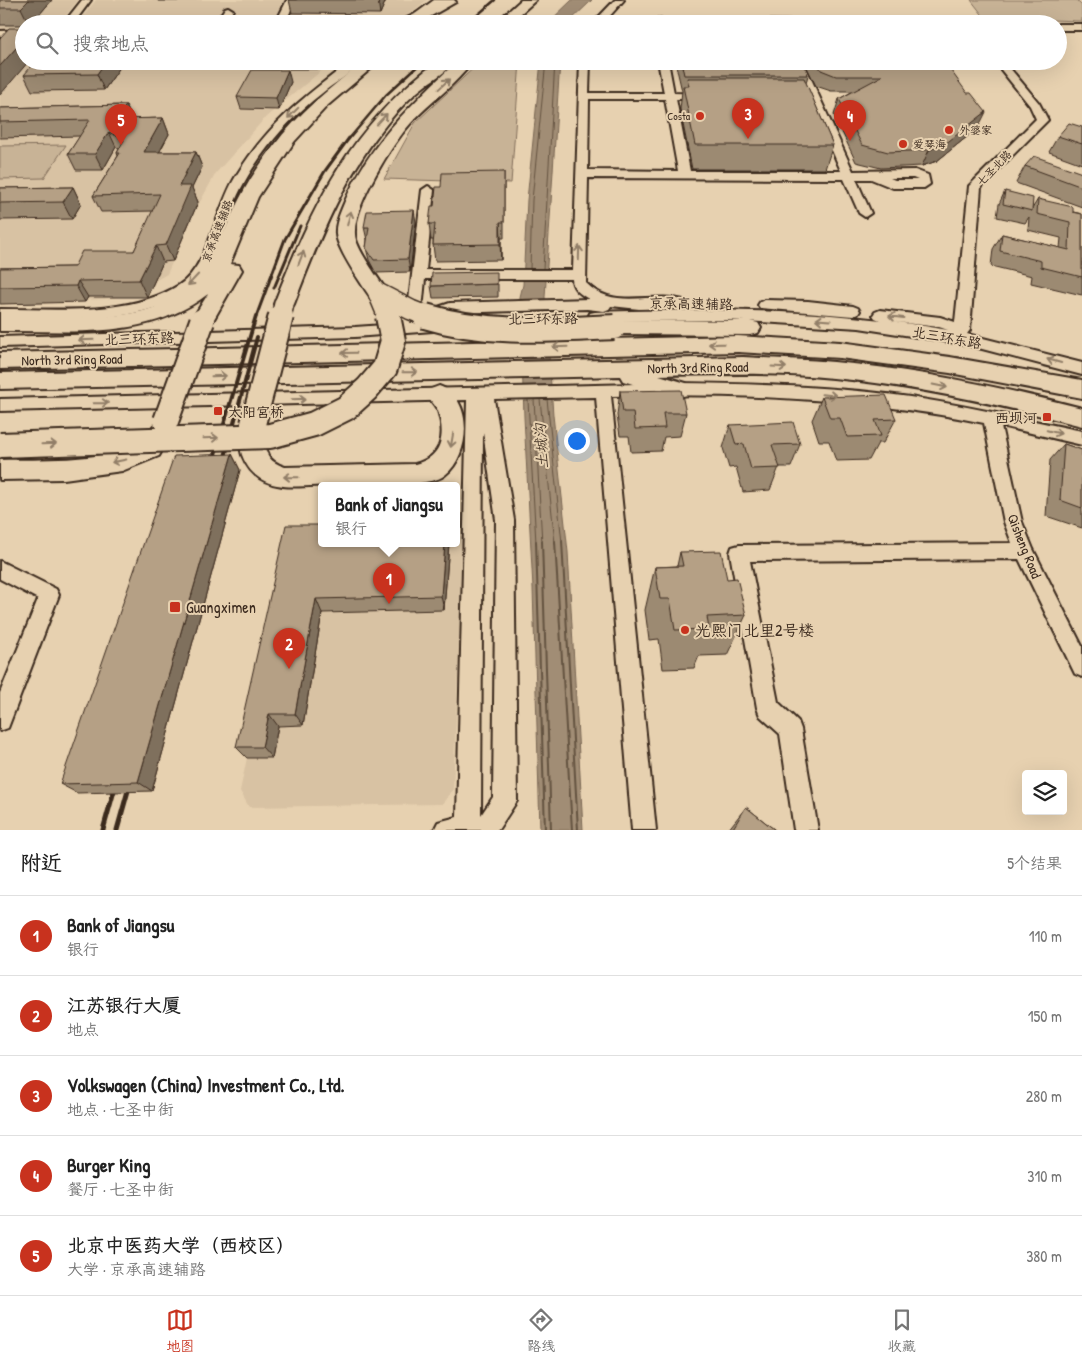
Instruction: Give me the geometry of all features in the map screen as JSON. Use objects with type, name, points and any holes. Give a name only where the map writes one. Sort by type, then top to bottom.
[{"type":"highway","points":[[512,15],[529,0]]},
{"type":"highway","points":[[425,15],[447,1]]},
{"type":"highway","points":[[0,324],[121,322],[164,312],[189,299],[213,278],[225,256],[249,197],[279,151],[320,102],[355,70]]},
{"type":"highway","points":[[0,470],[64,469],[122,461],[150,449],[166,421],[202,321],[233,269],[262,196],[294,150],[366,70]]},
{"type":"highway","points":[[434,70],[388,112],[360,147],[332,192],[307,242],[284,304],[250,440],[254,453],[262,466],[271,474],[285,477],[415,474],[435,469],[448,456],[454,435],[449,407],[439,395]]},
{"type":"highway","points":[[0,445],[270,436],[314,424],[346,408],[367,389],[385,368],[393,341],[389,318],[378,293],[361,269],[345,235],[348,216],[359,190],[391,137],[457,70]]},
{"type":"highway","points":[[378,293],[422,315],[450,324],[500,330],[611,336]]},
{"type":"highway","name":"North 3rd Ring Road","points":[[485,360],[611,336],[840,350],[1080,382]]},
{"type":"highway","name":"North 3rd Ring Road","points":[[0,361],[144,358]]},
{"type":"highway","name":"北三环东路","points":[[144,358],[311,363]]},
{"type":"highway","name":"North 3rd Ring Road","points":[[0,382],[135,378],[311,363],[485,360],[608,369],[743,365],[833,370],[912,381],[1048,408],[1082,417]]},
{"type":"highway","points":[[608,369],[678,389]]},
{"type":"street","points":[[75,15],[86,0]]},
{"type":"street","points":[[284,15],[292,0]]},
{"type":"street","points":[[606,15],[620,0]]},
{"type":"street","points":[[225,15],[228,10]]},
{"type":"street","points":[[1067,26],[1082,27]]},
{"type":"street","points":[[0,34],[15,33]]},
{"type":"street","name":"京承高速辅路","points":[[0,314],[77,313],[130,309],[186,288],[210,256],[228,202],[258,151],[295,110],[355,70]]},
{"type":"street","points":[[420,276],[578,274],[585,70]]},
{"type":"street","points":[[665,70],[685,174]]},
{"type":"street","points":[[801,70],[809,96],[866,214]]},
{"type":"street","name":"七圣北路","points":[[962,330],[975,186],[1042,120],[1035,105],[1006,70]]},
{"type":"street","points":[[585,96],[718,96]]},
{"type":"street","points":[[582,174],[872,175]]},
{"type":"street","points":[[401,324],[407,318],[416,300],[428,190]]},
{"type":"street","name":"京承高速辅路","points":[[578,274],[579,284],[584,292],[604,301],[808,306],[940,322],[1027,353]]},
{"type":"street","points":[[355,332],[401,324],[450,308],[504,312],[587,304],[674,314]]},
{"type":"street","name":"北三环东路","points":[[0,342],[416,329],[504,312],[578,317],[674,314],[757,315],[849,322],[946,335],[1027,353],[1080,382]]},
{"type":"street","points":[[0,405],[678,389],[772,390],[885,400],[1082,438]]},
{"type":"street","points":[[595,392],[644,830]]},
{"type":"street","points":[[446,830],[487,826],[505,801],[505,520],[487,394]]},
{"type":"street","points":[[468,827],[487,394]]},
{"type":"street","name":"Qisheng Road","points":[[991,419],[1013,522],[1024,551],[1082,666]]},
{"type":"street","points":[[806,830],[790,730],[768,708],[739,553],[1024,551]]},
{"type":"street","points":[[0,568],[49,595],[0,720]]},
{"type":"shaded area","points":[[0,0],[78,0],[66,15],[15,15],[15,28],[0,29]]},
{"type":"shaded area","points":[[96,0],[427,0],[408,15],[84,15]]},
{"type":"shaded area","points":[[971,0],[1076,0],[1082,6],[1082,21],[1067,21],[1067,15],[983,15]]},
{"type":"shaded area","points":[[0,39],[15,53],[15,70],[322,70],[266,117],[216,173],[196,209],[167,274],[130,295],[104,299],[0,303]]},
{"type":"shaded area","points":[[471,70],[519,70],[511,183],[384,179],[415,123]]},
{"type":"shaded area","points":[[66,145],[44,178],[0,179],[0,146]]},
{"type":"shaded area","points":[[460,536],[464,536],[453,790],[442,804],[249,807],[240,791],[293,540],[318,543],[318,547],[460,547]]},
{"type":"water","points":[[572,0],[592,0],[576,15],[556,15]]},
{"type":"water","name":"土城沟","points":[[540,70],[559,70],[545,297],[553,415],[568,552],[583,830],[540,830],[533,588],[520,297],[523,285],[527,200]]},
{"type":"building","points":[[0,0],[29,0],[21,8],[0,8]]},
{"type":"building","points":[[9,28],[15,28],[15,49],[0,66],[0,38]]},
{"type":"building","points":[[28,70],[100,70],[97,74],[24,75]]},
{"type":"building","points":[[252,70],[288,70],[276,98],[237,97]]},
{"type":"building","points":[[683,70],[806,70],[808,75],[684,75]]},
{"type":"building","points":[[821,70],[950,70],[967,93],[971,93],[986,112],[945,144],[929,150],[888,152],[862,145],[839,99],[882,76],[836,76]]},
{"type":"building","points":[[687,78],[804,78],[833,145],[695,145],[683,86],[689,86]]},
{"type":"building","points":[[126,105],[118,119],[163,118],[144,152],[196,152],[179,186],[191,186],[166,245],[156,246],[139,280],[78,281],[76,286],[0,287],[0,268],[74,267],[82,251],[134,251],[160,194],[93,196],[120,153],[117,153],[124,140],[109,132],[95,154],[68,154],[90,120],[0,122],[0,108]]},
{"type":"building","points":[[1069,123],[1082,127],[1082,144],[1058,136]]},
{"type":"building","points":[[1034,156],[1082,173],[1082,187],[1025,166]]},
{"type":"building","points":[[504,172],[504,222],[500,222],[500,244],[433,245],[435,224],[429,224],[431,206],[434,206],[436,187],[441,187],[442,173]]},
{"type":"building","points":[[73,187],[63,202],[0,203],[0,188]]},
{"type":"building","points":[[1005,191],[1033,198],[1032,211],[1003,204]]},
{"type":"building","points":[[1038,199],[1073,207],[1073,212],[1082,214],[1082,277],[1041,267],[1041,261],[1000,251],[1002,234],[1069,250],[1070,222],[1037,214]]},
{"type":"building","points":[[414,210],[408,259],[374,260],[366,248],[369,227],[364,227],[367,211]]},
{"type":"building","points":[[497,272],[497,284],[431,286],[432,273]]},
{"type":"building","points":[[681,390],[686,413],[663,413],[665,428],[635,429],[633,412],[623,412],[620,391]]},
{"type":"building","points":[[886,395],[896,419],[875,420],[881,436],[847,437],[840,418],[830,418],[822,397]]},
{"type":"building","points":[[793,422],[800,444],[772,445],[780,468],[751,469],[744,444],[736,445],[730,425]]},
{"type":"building","points":[[1064,444],[1082,450],[1082,508],[1060,500]]},
{"type":"building","points":[[232,454],[138,782],[60,784],[174,456]]},
{"type":"building","points":[[286,525],[318,525],[318,547],[445,547],[441,596],[316,599],[295,714],[269,714],[262,747],[236,747]]},
{"type":"building","points":[[721,551],[727,579],[737,578],[746,615],[707,617],[709,629],[675,630],[670,599],[660,599],[655,567],[683,566],[680,552]]},
{"type":"building","points":[[746,807],[775,830],[732,830]]},
{"type":"railway","points":[[478,15],[495,0]]},
{"type":"railway","points":[[348,140],[386,95],[413,70]]},
{"type":"railway","points":[[256,317],[285,239],[325,171],[349,138]]},
{"type":"railway","points":[[274,288],[300,226]]},
{"type":"railway","points":[[211,468],[256,316]]},
{"type":"railway","points":[[222,468],[257,337]]},
{"type":"railway","points":[[103,830],[117,780]]},
{"type":"railway","points":[[117,830],[131,780]]},
{"type":"place","name":"Costa","points":[[700,116]]},
{"type":"place","name":"外婆家","points":[[949,130]]},
{"type":"place","name":"Volkswagen (China) Investment Co., Ltd.","points":[[748,139]]},
{"type":"place","name":"Burger King","points":[[850,141]]},
{"type":"place","name":"爱琴海","points":[[903,144]]},
{"type":"place","name":"北京中医药大学（西校区）","points":[[121,145]]},
{"type":"place","name":"太阳宫桥","points":[[218,411]]},
{"type":"place","name":"西坝河","points":[[1047,417]]},
{"type":"place","name":"Bank of Jiangsu","points":[[389,604]]},
{"type":"place","name":"Guangximen","points":[[175,607]]},
{"type":"place","name":"光熙门北里2号楼","points":[[685,630]]},
{"type":"place","name":"江苏银行大厦","points":[[289,669]]}]
